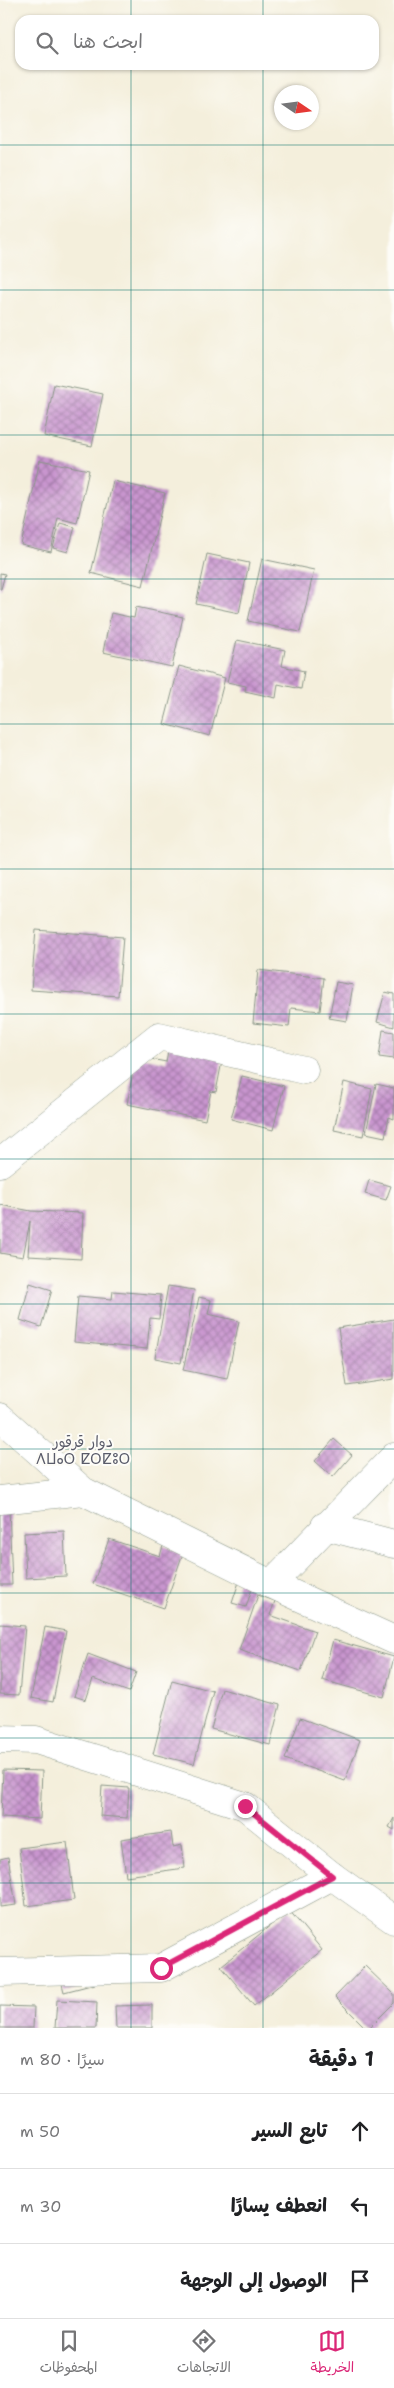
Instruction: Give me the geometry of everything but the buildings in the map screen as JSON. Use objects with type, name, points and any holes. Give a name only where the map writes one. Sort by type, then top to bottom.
[{"type":"street","points":[[0,1163],[159,1036],[304,1070]]},
{"type":"street","points":[[0,1417],[83,1491],[271,1584],[394,1640]]},
{"type":"street","points":[[271,1584],[324,1526],[394,1457]]},
{"type":"street","points":[[0,1500],[83,1491]]},
{"type":"street","points":[[324,1526],[394,1544]]},
{"type":"street","points":[[0,1739],[36,1740],[245,1806],[332,1876],[394,1920]]},
{"type":"street","points":[[0,1972],[161,1968],[332,1876]]},
{"type":"district","name":"دوار قرقور ⴷⵡⴰⵔ ⵇⵔⵇⵓⵔ","points":[[83,1450]]},
{"type":"route","points":[[161,1968],[332,1876],[245,1806]]}]
